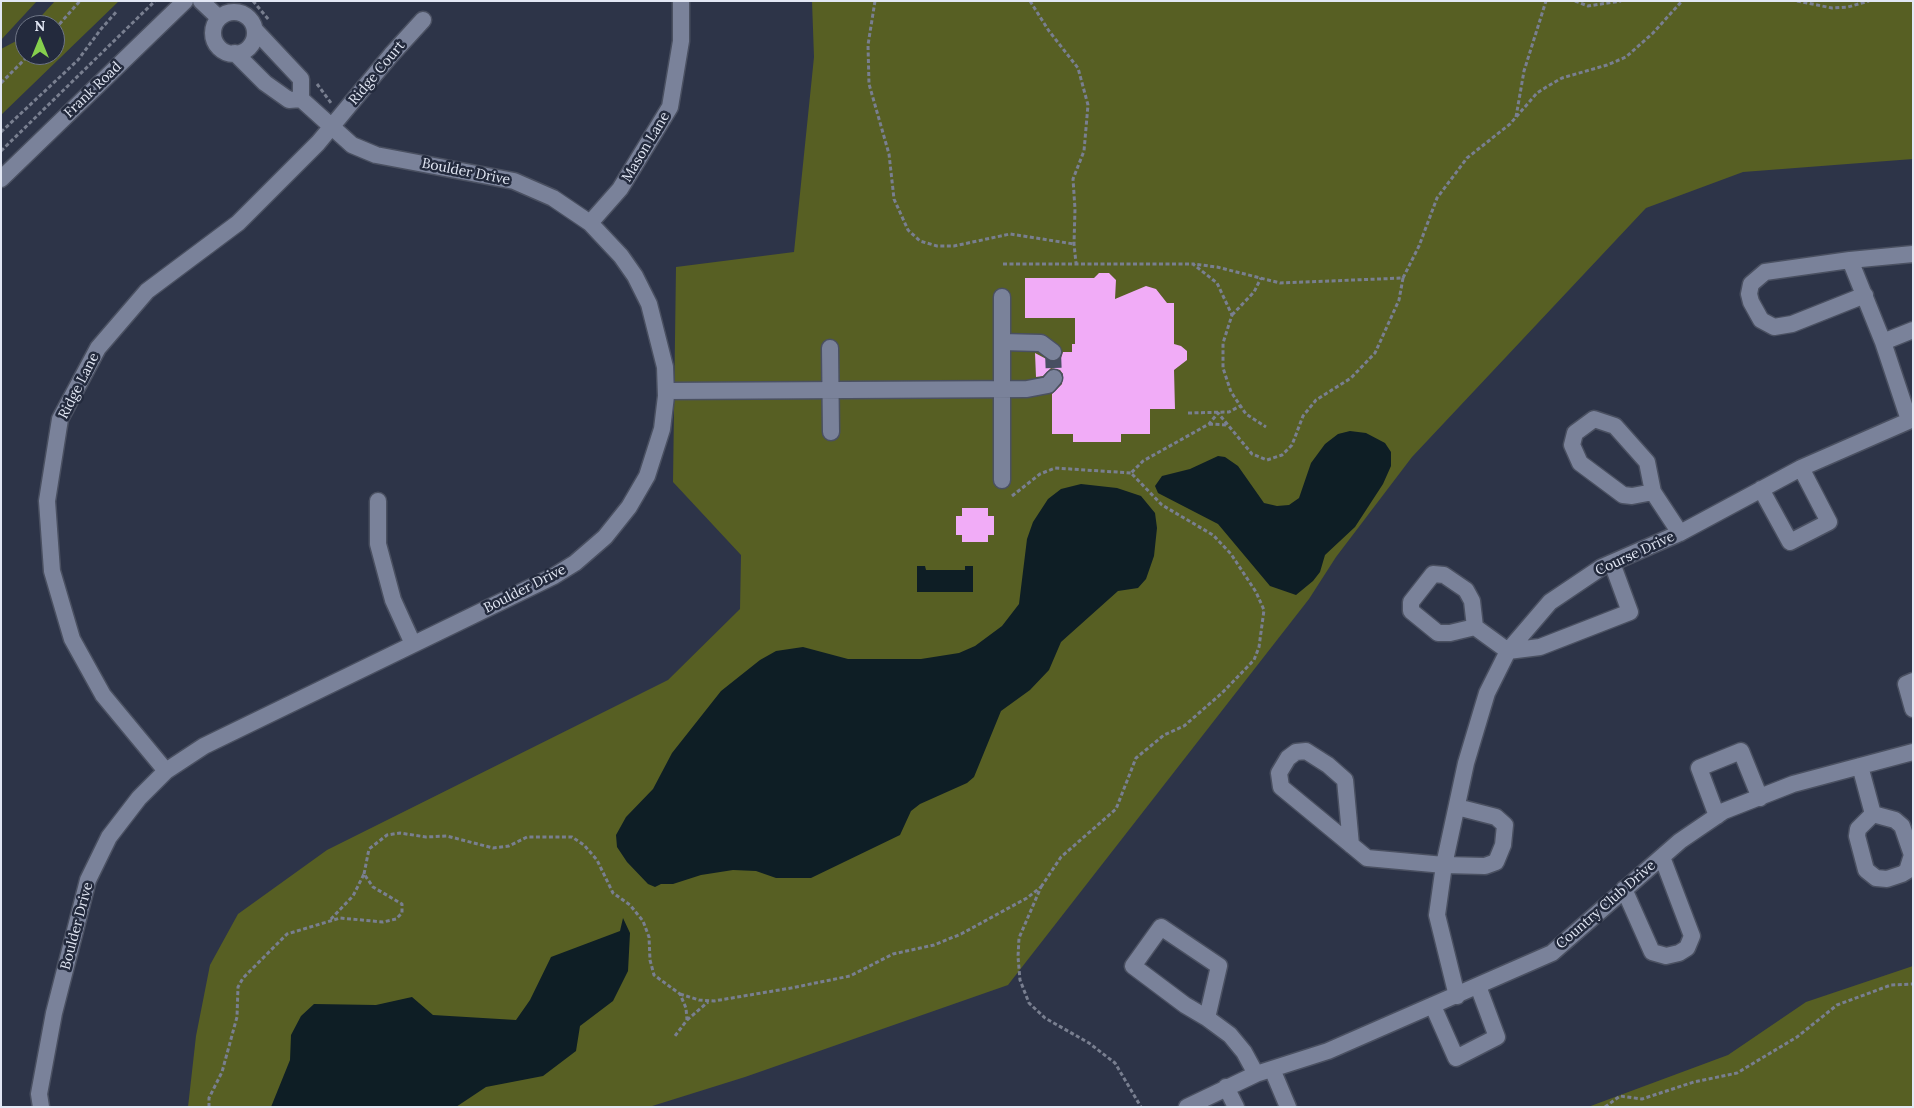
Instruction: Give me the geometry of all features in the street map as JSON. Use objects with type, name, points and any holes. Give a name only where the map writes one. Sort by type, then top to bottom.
[{"type":"street","name":"Frank Road","points":[[1,179],[186,1]]},
{"type":"street","points":[[201,1],[219,18],[229,12],[243,13],[253,22],[255,30],[254,41],[250,47],[235,53]]},
{"type":"street","name":"Mason Lane","points":[[590,223],[620,189],[670,106],[681,41],[681,1]]},
{"type":"street","name":"Boulder Drive","points":[[41,1107],[39,1094],[54,1012],[88,880],[109,837],[139,798],[166,771],[190,754],[225,735],[554,576],[586,555],[623,517],[647,476],[662,429],[666,391],[665,367],[646,297],[622,256],[590,223],[565,205],[526,185],[488,174],[376,155],[352,145],[301,100],[288,100],[265,83],[235,53],[225,51],[215,41],[214,26],[219,18]]},
{"type":"street","name":"Ridge Court","points":[[332,127],[391,55],[423,20]]},
{"type":"street","points":[[255,30],[301,79],[301,100]]},
{"type":"street","name":"Ridge Lane","points":[[166,771],[103,695],[72,639],[52,571],[47,501],[60,419],[98,348],[147,291],[238,223],[332,127]]},
{"type":"street","points":[[1866,295],[1781,327],[1769,326],[1761,320],[1751,302],[1749,294],[1751,284],[1765,272],[1850,260],[1913,254]]},
{"type":"street","points":[[1850,260],[1866,295],[1911,419]]},
{"type":"street","points":[[1002,297],[1002,480]]},
{"type":"street","points":[[1883,342],[1913,330]]},
{"type":"street","points":[[1002,342],[1041,343],[1053,352]]},
{"type":"street","points":[[830,348],[831,432]]},
{"type":"street","points":[[666,391],[1040,387],[1048,385],[1054,378]]},
{"type":"street","points":[[1653,492],[1632,496],[1617,492],[1576,458],[1572,445],[1575,433],[1594,419],[1615,426],[1647,462],[1653,492],[1680,533]]},
{"type":"street","name":"Course Drive","points":[[1457,996],[1437,915],[1444,865],[1466,763],[1487,692],[1508,651],[1550,602],[1612,562],[1680,533],[1802,468],[1911,419]]},
{"type":"street","points":[[1761,489],[1790,542],[1829,522],[1802,468]]},
{"type":"street","points":[[378,501],[378,544],[393,600],[413,644]]},
{"type":"street","points":[[1475,627],[1508,651],[1540,647],[1630,612],[1612,562]]},
{"type":"street","points":[[1913,681],[1906,684],[1913,710]]},
{"type":"street","points":[[1351,845],[1345,780],[1328,765],[1306,751],[1296,752],[1288,758],[1278,773],[1281,787],[1351,845],[1367,858],[1444,865],[1485,866],[1496,862],[1503,844],[1505,825],[1496,817],[1457,807]]},
{"type":"street","points":[[1717,816],[1699,768],[1741,751],[1760,798]]},
{"type":"street","name":"Country Club Drive","points":[[1187,1107],[1256,1074],[1328,1051],[1552,953],[1662,857],[1724,811],[1793,784],[1913,752]]},
{"type":"street","points":[[1860,766],[1873,814]]},
{"type":"street","points":[[1624,889],[1652,952],[1666,956],[1679,954],[1687,948],[1692,936],[1662,857]]},
{"type":"street","points":[[1207,1018],[1219,966],[1161,927],[1133,966],[1185,1005],[1230,1035],[1244,1052],[1256,1074]]},
{"type":"street","points":[[1433,1006],[1456,1058],[1497,1037],[1478,986]]},
{"type":"street","points":[[1272,1069],[1288,1107]]},
{"type":"street","points":[[1226,1087],[1236,1107]]},
{"type":"path","points":[[65,18],[80,1]]},
{"type":"path","points":[[1,152],[155,1]]},
{"type":"path","points":[[875,1],[868,45],[869,84],[889,154],[894,199],[908,230],[920,241],[937,246],[964,244],[1010,234],[1074,244]]},
{"type":"path","points":[[1030,1],[1048,31],[1078,68],[1088,106],[1084,151],[1073,179],[1076,263]]},
{"type":"path","points":[[1516,117],[1524,71],[1546,1]]},
{"type":"path","points":[[1575,1],[1588,6],[1621,1]]},
{"type":"path","points":[[1218,413],[1252,454],[1267,460],[1282,455],[1292,446],[1303,416],[1316,400],[1351,378],[1375,353],[1399,300],[1403,278],[1419,246],[1437,198],[1446,183],[1467,158],[1516,117],[1537,93],[1562,78],[1607,65],[1626,57],[1653,33],[1682,1]]},
{"type":"path","points":[[1797,1],[1832,8],[1848,7],[1870,1]]},
{"type":"path","points":[[1,132],[78,60],[117,11]]},
{"type":"path","points":[[1,83],[19,65]]},
{"type":"path","points":[[1003,264],[1193,264],[1217,267],[1280,283],[1403,278]]},
{"type":"path","points":[[1193,264],[1217,283],[1232,315]]},
{"type":"path","points":[[1261,278],[1254,292],[1232,315],[1223,343],[1223,368],[1231,392],[1240,406],[1246,414],[1266,427]]},
{"type":"path","points":[[1188,414],[1229,412],[1240,406]]},
{"type":"path","points":[[1012,496],[1040,474],[1054,468],[1131,472],[1143,461],[1209,424],[1218,413]]},
{"type":"path","points":[[1209,424],[1228,425]]},
{"type":"path","points":[[1131,472],[1162,505],[1212,535],[1231,554],[1256,592],[1264,610],[1259,647],[1254,660],[1217,698],[1184,726],[1164,735],[1136,758],[1116,809],[1061,857],[1041,887],[1019,938],[1020,980],[1029,1003],[1045,1018],[1089,1043],[1114,1063],[1141,1107]]},
{"type":"path","points":[[329,921],[353,896],[364,874],[364,863],[369,849],[387,835],[400,833],[426,837],[458,838],[493,848],[509,846],[527,837],[572,837],[584,845],[597,860],[614,893],[630,905],[643,921],[649,938],[650,960],[654,975],[680,994],[708,1001],[738,998],[850,976],[893,954],[934,944],[961,934],[1027,898],[1041,887]]},
{"type":"path","points":[[209,1107],[209,1098],[222,1072],[237,1017],[238,987],[244,978],[287,934],[340,918],[384,922],[396,918],[402,913],[402,904],[374,886],[364,874]]},
{"type":"path","points":[[1605,1107],[1620,1096],[1642,1099],[1694,1082],[1737,1073],[1797,1037],[1837,1005],[1891,985],[1913,984]]},
{"type":"path","points":[[680,994],[686,1008],[687,1020]]},
{"type":"path","points":[[675,1036],[687,1020],[708,1001]]},
{"type":"green space","points":[[1,1],[37,1],[24,15],[15,15],[15,25],[1,40]]},
{"type":"green space","points":[[55,1],[119,1],[65,53],[65,15],[42,15]]},
{"type":"green space","points":[[812,1],[1913,1],[1913,159],[1743,172],[1646,208],[1412,457],[1336,557],[1309,599],[1008,985],[745,1077],[649,1107],[188,1107],[196,1036],[210,965],[238,914],[327,850],[668,680],[740,609],[741,555],[673,482],[676,267],[794,252],[814,57]]},
{"type":"green space","points":[[15,42],[15,65],[53,65],[1,115],[1,49]]},
{"type":"green space","points":[[1913,966],[1913,1107],[1588,1107],[1728,1055],[1806,1002]]},
{"type":"water","points":[[1350,431],[1366,433],[1385,443],[1391,452],[1391,466],[1383,484],[1355,527],[1325,555],[1320,572],[1313,581],[1296,595],[1270,586],[1218,524],[1158,493],[1155,486],[1162,476],[1190,469],[1218,456],[1225,457],[1238,466],[1264,503],[1277,506],[1289,505],[1299,498],[1311,463],[1325,444],[1338,434]]},
{"type":"water","points":[[1081,484],[1117,488],[1141,496],[1155,513],[1157,528],[1154,556],[1146,579],[1138,588],[1118,591],[1061,642],[1049,670],[1030,690],[1001,711],[974,777],[967,783],[920,804],[911,811],[900,835],[811,878],[776,878],[756,871],[733,870],[701,875],[673,884],[661,884],[655,887],[648,884],[627,862],[617,847],[616,835],[626,817],[653,789],[672,753],[721,691],[760,660],[776,651],[803,647],[848,659],[921,659],[959,653],[975,646],[1002,626],[1019,604],[1027,539],[1033,522],[1048,499],[1061,489]]},
{"type":"water","points":[[917,566],[925,566],[926,570],[965,570],[965,566],[973,566],[973,592],[917,592]]},
{"type":"water","points":[[623,918],[630,933],[628,971],[613,1001],[580,1026],[576,1051],[543,1076],[486,1087],[456,1107],[271,1107],[290,1060],[291,1035],[301,1016],[314,1004],[376,1005],[412,997],[433,1015],[516,1020],[530,1000],[551,957],[620,931]]},
{"type":"building","points":[[1099,273],[1109,273],[1116,280],[1115,299],[1146,286],[1156,289],[1167,303],[1174,303],[1174,344],[1181,346],[1187,351],[1187,360],[1174,370],[1175,409],[1150,409],[1150,434],[1121,434],[1121,442],[1073,442],[1073,434],[1052,434],[1052,394],[1062,384],[1063,374],[1060,370],[1051,368],[1043,376],[1036,377],[1035,353],[1052,362],[1061,358],[1063,352],[1072,352],[1072,344],[1075,344],[1075,318],[1025,318],[1025,278],[1094,278]]},
{"type":"building","points":[[962,508],[988,508],[988,516],[994,516],[994,535],[988,535],[988,542],[962,542],[962,535],[956,535],[956,516],[962,516]]},
{"type":"tunnel","points":[[1053,352],[1054,378]]}]
